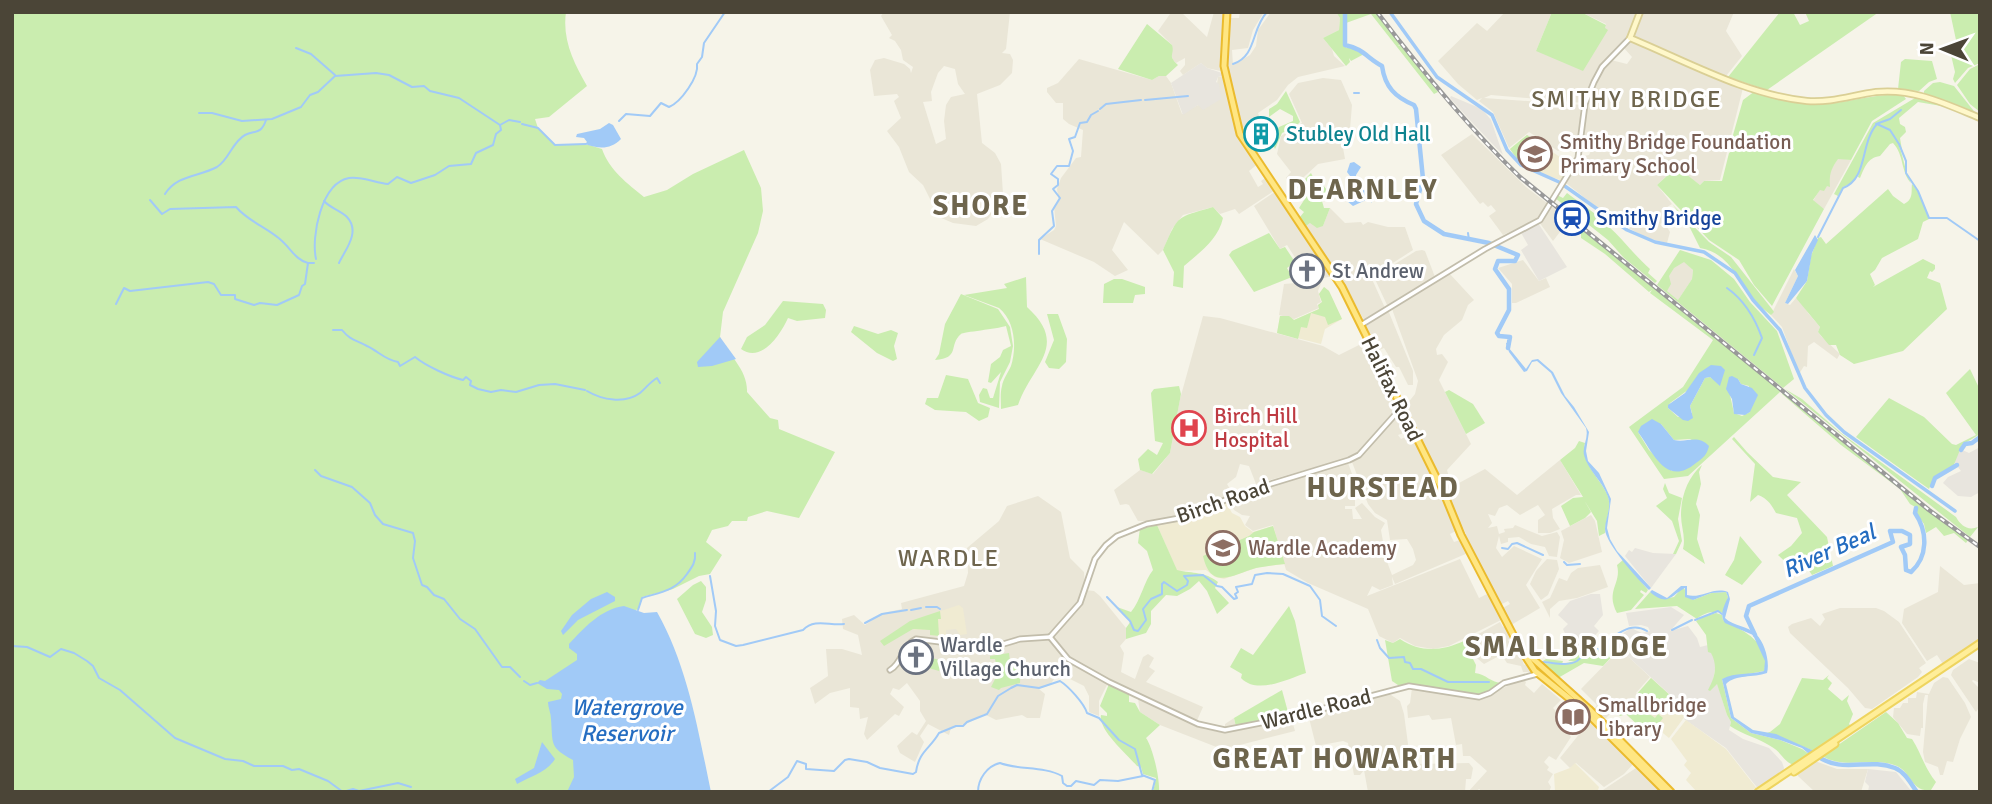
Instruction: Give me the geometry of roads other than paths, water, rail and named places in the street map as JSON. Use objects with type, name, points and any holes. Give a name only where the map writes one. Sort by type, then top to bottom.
[{"type":"highway","name":"Halifax Road","points":[[1227,12],[1224,69],[1240,134],[1335,276],[1446,498],[1461,535],[1518,641],[1535,669],[1586,712],[1669,792]]},
{"type":"highway","name":"Halifax Road","points":[[1535,669],[1559,683],[1589,709],[1669,792]]},
{"type":"highway","points":[[1535,669],[1559,683]]},
{"type":"main road","points":[[1640,12],[1630,38],[1745,86],[1791,99],[1819,102],[1879,92],[1911,93],[1980,118]]},
{"type":"main road","points":[[1765,792],[1980,643]]},
{"type":"main road","points":[[1758,792],[1812,758]]},
{"type":"street","points":[[1361,325],[1485,249],[1540,220],[1578,158],[1585,104],[1594,82],[1602,67],[1630,38]]},
{"type":"street","points":[[1394,417],[1403,412]]},
{"type":"street","name":"Birch Road","points":[[1050,637],[1080,603],[1095,559],[1117,536],[1147,524],[1191,516],[1238,494],[1349,460],[1359,455],[1394,417],[1403,412]]},
{"type":"street","points":[[890,670],[898,664],[905,647],[916,639],[990,648],[1020,639],[1050,637]]},
{"type":"street","name":"Wardle Road","points":[[1050,637],[1064,656],[1108,681],[1198,724],[1228,730],[1409,686],[1479,697],[1490,693],[1504,682],[1535,669]]},
{"type":"water","points":[[609,123],[621,139],[613,145],[595,147],[585,144],[587,142],[584,138],[576,137],[577,134],[600,129]]},
{"type":"water","points":[[1354,162],[1361,167],[1356,175],[1357,187],[1373,194],[1369,196],[1372,203],[1368,199],[1353,206],[1344,193],[1339,192],[1348,191],[1346,182],[1350,176],[1347,172],[1350,163]]},
{"type":"water","points":[[1815,235],[1818,240],[1812,253],[1807,281],[1788,304],[1785,303],[1798,276],[1795,270]]},
{"type":"water","points":[[720,337],[736,359],[698,367],[697,362]]},
{"type":"water","points":[[1506,343],[1511,343],[1509,348],[1526,369],[1532,360],[1538,359],[1553,372],[1589,432],[1586,451],[1588,461],[1599,473],[1611,499],[1607,528],[1610,539],[1617,551],[1651,588],[1649,590],[1623,561],[1606,535],[1609,501],[1606,491],[1584,455],[1586,428],[1561,393],[1551,373],[1537,361],[1532,362],[1524,372],[1509,352]]},
{"type":"water","points":[[1711,365],[1721,366],[1725,370],[1720,386],[1710,377],[1705,378],[1690,406],[1693,418],[1683,420],[1668,408],[1668,405],[1685,393],[1699,373]]},
{"type":"water","points":[[1732,376],[1741,384],[1752,388],[1758,395],[1750,412],[1745,415],[1734,414],[1732,399],[1726,389],[1729,377]]},
{"type":"water","points":[[1652,419],[1661,424],[1674,440],[1705,442],[1709,446],[1706,454],[1686,470],[1676,472],[1668,469],[1655,457],[1638,432],[1641,426]]},
{"type":"water","points":[[1681,586],[1687,586],[1687,595],[1692,596],[1718,590],[1728,592],[1730,599],[1725,618],[1753,631],[1764,647],[1767,673],[1735,679],[1726,684],[1734,717],[1753,730],[1776,734],[1814,751],[1809,754],[1802,748],[1780,740],[1751,733],[1731,718],[1722,679],[1764,671],[1765,661],[1753,635],[1723,620],[1723,610],[1728,597],[1726,592],[1711,593],[1693,600],[1685,597],[1685,588],[1669,599],[1661,599],[1650,592],[1652,590],[1667,598]]},
{"type":"water","points":[[607,592],[615,597],[615,601],[578,620],[563,635],[561,631],[572,615],[591,599]]},
{"type":"water","name":"Watergrove Reservoir","points":[[624,606],[644,613],[657,612],[668,633],[691,699],[711,792],[567,792],[574,777],[573,760],[560,752],[554,744],[548,702],[561,699],[562,694],[559,690],[547,689],[537,683],[540,680],[545,681],[577,660],[577,654],[569,648],[569,644],[587,626],[600,615]]},
{"type":"water","points":[[542,742],[555,759],[543,771],[517,784],[515,779],[534,768]]},
{"type":"waterway","points":[[619,121],[626,114],[650,116],[661,103],[669,107],[679,100],[695,76],[704,43],[725,12]]},
{"type":"waterway","points":[[1233,64],[1241,60],[1250,49],[1258,26],[1267,12]]},
{"type":"waterway","points":[[1345,12],[1345,45],[1361,51],[1382,66],[1392,90],[1416,109],[1423,179],[1416,204],[1424,221],[1444,234],[1489,243],[1518,255],[1515,261],[1498,261],[1495,269],[1509,289],[1509,310],[1497,333],[1499,336],[1510,337],[1508,348]]},
{"type":"waterway","points":[[1390,12],[1437,77],[1492,115],[1507,150],[1521,165],[1559,182],[1627,230],[1655,242],[1704,252],[1735,273],[1753,300],[1780,330],[1805,388],[1826,415],[1844,432],[1955,511]]},
{"type":"waterway","points":[[296,48],[311,54],[335,75]]},
{"type":"waterway","points":[[199,113],[212,113],[242,121],[272,119],[301,107],[310,95],[318,92],[335,76],[376,73],[389,75],[412,87],[424,86],[430,91],[459,98],[500,125]]},
{"type":"waterway","points":[[1354,93],[1359,93]]},
{"type":"waterway","points":[[1145,100],[1188,96]]},
{"type":"waterway","points":[[1100,109],[1106,104],[1141,100]]},
{"type":"waterway","points":[[1876,124],[1890,119],[1901,110]]},
{"type":"waterway","points":[[1039,254],[1039,240],[1054,226],[1052,211],[1060,198],[1053,189],[1058,185],[1058,179],[1051,174],[1057,166],[1069,166],[1073,151],[1069,139],[1075,137],[1080,123],[1087,122],[1091,115],[1098,111]]},
{"type":"waterway","points":[[165,194],[176,183],[217,167],[241,138],[260,130],[266,120]]},
{"type":"waterway","points":[[316,259],[315,238],[320,212],[331,190],[339,182],[354,178],[388,184],[397,177],[411,183],[435,175],[449,166],[471,164],[476,153],[493,145],[496,134],[501,130],[500,125],[509,120],[520,122]]},
{"type":"waterway","points":[[522,124],[538,128],[555,145],[586,144]]},
{"type":"waterway","points":[[1818,237],[1843,188],[1856,177],[1868,141],[1877,124],[1890,130],[1899,144],[1906,161],[1906,173],[1918,191],[1929,218],[1947,218],[1980,241]]},
{"type":"waterway","points":[[150,200],[162,214],[170,209],[236,207],[277,236],[294,254],[308,263]]},
{"type":"waterway","points":[[324,201],[347,217],[351,223],[352,235],[339,263]]},
{"type":"waterway","points":[[1468,233],[1469,240]]},
{"type":"waterway","points":[[116,304],[124,288],[130,291],[208,282],[214,284],[221,295],[235,295],[235,299],[254,305],[277,305],[299,295],[305,284],[308,263],[314,263]]},
{"type":"waterway","points":[[1727,288],[1744,304],[1762,338],[1754,355]]},
{"type":"waterway","points":[[333,330],[342,330],[351,338],[398,362],[400,366],[415,357],[452,376],[463,380],[466,377],[471,381],[470,385],[478,389],[516,392],[539,385],[555,384],[585,390]]},
{"type":"waterway","points":[[587,391],[600,397],[621,400],[640,393],[657,378],[660,383]]},
{"type":"waterway","name":"River Beal","points":[[1961,450],[1965,444],[1980,437]]},
{"type":"waterway","name":"River Beal","points":[[1932,486],[1935,478],[1957,465]]},
{"type":"waterway","points":[[315,470],[321,476],[352,487],[370,503],[383,524],[413,533],[413,558],[422,585],[444,599],[460,619],[475,629],[502,667],[510,667],[520,677]]},
{"type":"waterway","name":"River Beal","points":[[1755,635],[1746,616],[1749,606],[1893,542],[1890,531],[1902,531],[1910,535],[1910,544],[1901,547],[1905,555],[1906,570],[1911,572],[1921,559],[1924,544],[1916,508]]},
{"type":"waterway","points":[[1502,548],[1508,549],[1517,543],[1543,555]]},
{"type":"waterway","points":[[638,610],[642,598],[678,584],[693,564],[695,553]]},
{"type":"waterway","points":[[1564,562],[1567,565],[1580,564]]},
{"type":"waterway","points":[[1107,597],[1130,621],[1134,630],[1138,631],[1146,620],[1143,609],[1151,599],[1162,594],[1164,582],[1177,591],[1187,585],[1188,581],[1184,576],[1203,575],[1222,587],[1234,599],[1237,598],[1236,587],[1252,584],[1255,575],[1283,574],[1310,586],[1320,600],[1322,616],[1336,626]]},
{"type":"waterway","points":[[710,576],[716,611],[715,626],[720,640],[736,646],[803,630],[812,624],[844,624]]},
{"type":"waterway","points":[[926,607],[940,609]]},
{"type":"waterway","points":[[911,610],[921,608]]},
{"type":"waterway","points":[[865,623],[882,614],[907,610]]},
{"type":"waterway","points":[[1695,620],[1718,611],[1722,614]]},
{"type":"waterway","points":[[1672,630],[1692,620]]},
{"type":"waterway","points":[[1542,662],[1573,663],[1588,650],[1606,651],[1608,640],[1627,629],[1636,627],[1647,631]]},
{"type":"waterway","points":[[1377,640],[1389,658],[1404,657],[1405,662],[1410,663],[1413,669],[1421,669],[1448,682],[1489,682]]},
{"type":"waterway","points":[[12,646],[27,647],[50,657],[61,649],[74,653],[93,666],[99,678],[120,690],[175,738],[225,759],[243,761],[254,766],[299,769],[328,781],[343,792],[398,783],[411,787]]},
{"type":"waterway","points":[[524,681],[530,685],[537,683]]},
{"type":"waterway","points":[[768,792],[788,777],[797,761],[806,764],[806,769],[834,771],[849,759],[913,774],[922,755],[939,733],[963,726],[987,714],[998,696],[1017,685],[1039,688],[1060,681],[1083,704],[1087,713],[1099,718],[1119,740],[1135,749],[1142,775],[1155,780],[1152,792]]},
{"type":"waterway","points":[[1816,755],[1836,764],[1875,764],[1895,768],[1905,775],[1917,792]]},
{"type":"waterway","points":[[978,792],[984,774],[1000,763],[1055,773],[1062,776],[1063,783],[1067,786],[1076,781],[1094,785],[1100,780],[1118,781],[1143,776]]},
{"type":"railway","points":[[1377,12],[1446,97],[1520,177],[1929,510],[1980,547]]},
{"type":"place","name":"Stubley Old Hall","points":[[1261,134]]},
{"type":"place","name":"Smithy Bridge Foundation Primary School","points":[[1535,154]]},
{"type":"place","name":"Smithy Bridge","points":[[1572,218]]},
{"type":"place","name":"St Andrew","points":[[1307,271]]},
{"type":"place","name":"Birch Hill Hospital","points":[[1189,428]]},
{"type":"place","name":"Wardle Academy","points":[[1223,548]]},
{"type":"place","name":"Wardle Village Church","points":[[916,657]]},
{"type":"place","name":"Smallbridge Library","points":[[1573,717]]},
{"type":"district","name":"SMITHY BRIDGE","points":[[1627,99]]},
{"type":"district","name":"DEARNLEY","points":[[1363,190]]},
{"type":"district","name":"SHORE","points":[[981,206]]},
{"type":"district","name":"HURSTEAD","points":[[1383,488]]},
{"type":"district","name":"WARDLE","points":[[949,558]]},
{"type":"district","name":"SMALLBRIDGE","points":[[1567,647]]},
{"type":"district","name":"GREAT HOWARTH","points":[[1335,759]]}]
